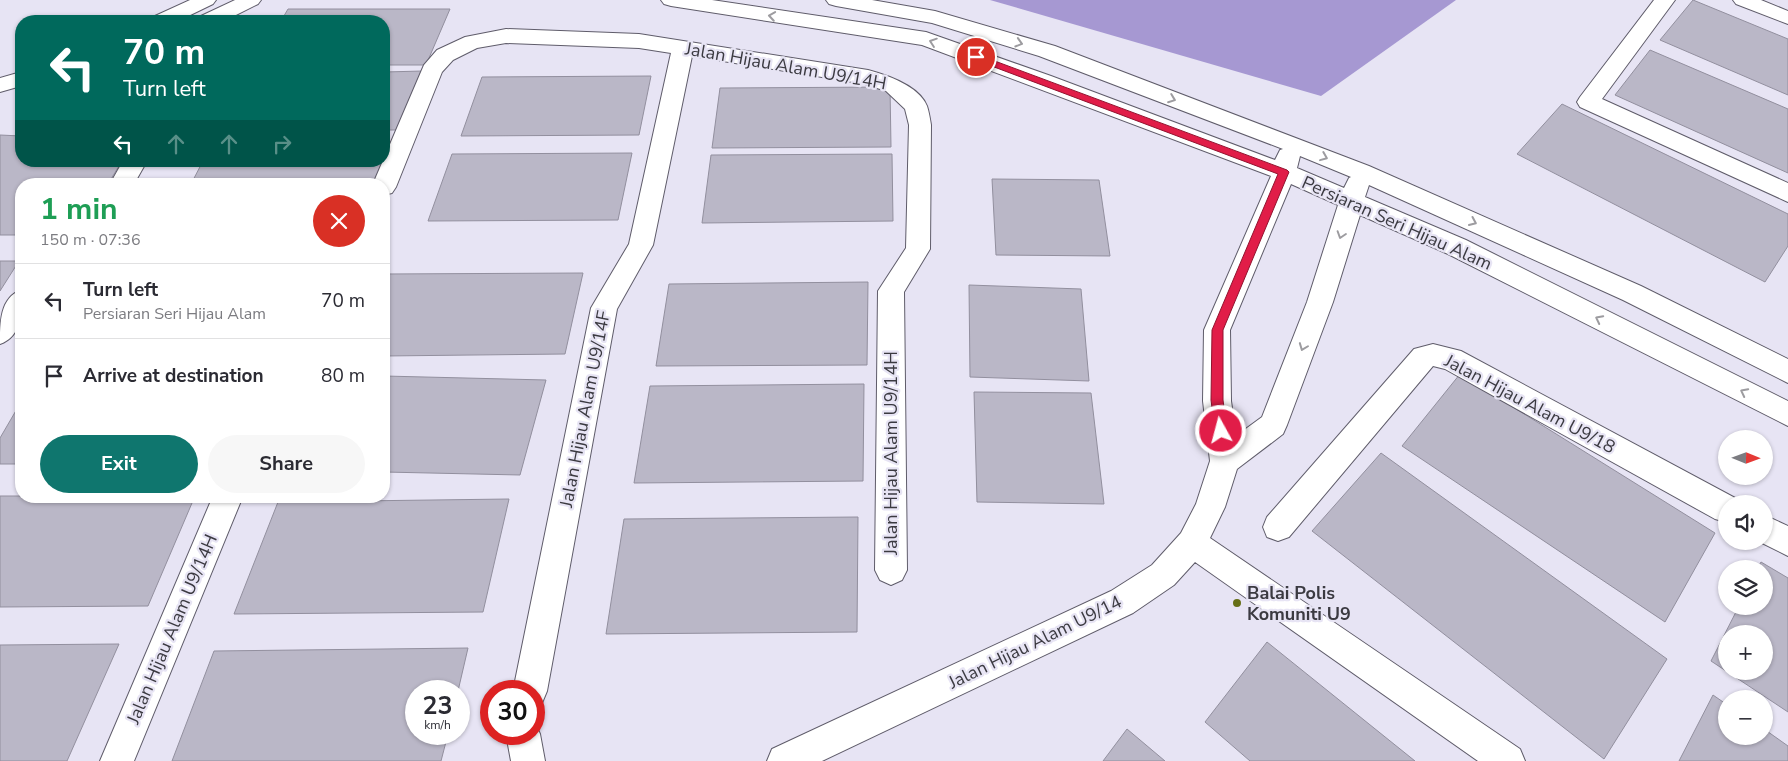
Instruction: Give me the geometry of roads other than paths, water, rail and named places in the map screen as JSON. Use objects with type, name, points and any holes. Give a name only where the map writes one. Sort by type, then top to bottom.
[{"type":"street","points":[[175,15],[206,0]]},
{"type":"street","points":[[220,15],[251,0]]},
{"type":"street","name":"Persiaran Seri Hijau Alam","points":[[670,0],[926,39],[1043,81],[1284,172],[1457,247],[1788,414]]},
{"type":"street","name":"Persiaran Seri Hijau Alam","points":[[836,0],[934,17],[1047,51],[1292,144],[1361,172],[1632,293],[1788,372]]},
{"type":"street","points":[[1665,0],[1588,102],[1788,193]]},
{"type":"street","points":[[1743,0],[1788,18]]},
{"type":"street","name":"Jalan Hijau Alam U9/14H","points":[[388,178],[432,70],[445,55],[472,42],[506,36],[639,40],[868,77],[894,86],[916,106],[920,125],[918,249],[891,291],[891,570]]},
{"type":"street","name":"Jalan Hijau Alam U9/14F","points":[[532,680],[604,308],[641,245],[683,48]]},
{"type":"street","points":[[0,85],[15,81]]},
{"type":"street","points":[[1292,144],[1284,172],[1217,330],[1217,400],[1224,461],[1273,425],[1320,302],[1361,172]]},
{"type":"street","points":[[125,178],[132,167]]},
{"type":"street","points":[[0,333],[15,309]]},
{"type":"street","name":"Jalan Hijau Alam U9/18","points":[[1278,527],[1424,357],[1433,355],[1451,359],[1718,505]]},
{"type":"street","name":"Jalan Hijau Alam U9/14","points":[[784,761],[1122,602],[1163,575],[1192,543],[1210,507],[1224,461]]},
{"type":"street","name":"Jalan Hijau Alam U9/14H","points":[[117,761],[225,503]]},
{"type":"street","points":[[1773,534],[1788,542]]},
{"type":"street","points":[[1192,543],[1508,761]]},
{"type":"street","points":[[525,745],[528,761]]},
{"type":"place","name":"Balai Polis Komuniti U9","points":[[1237,603]]}]
